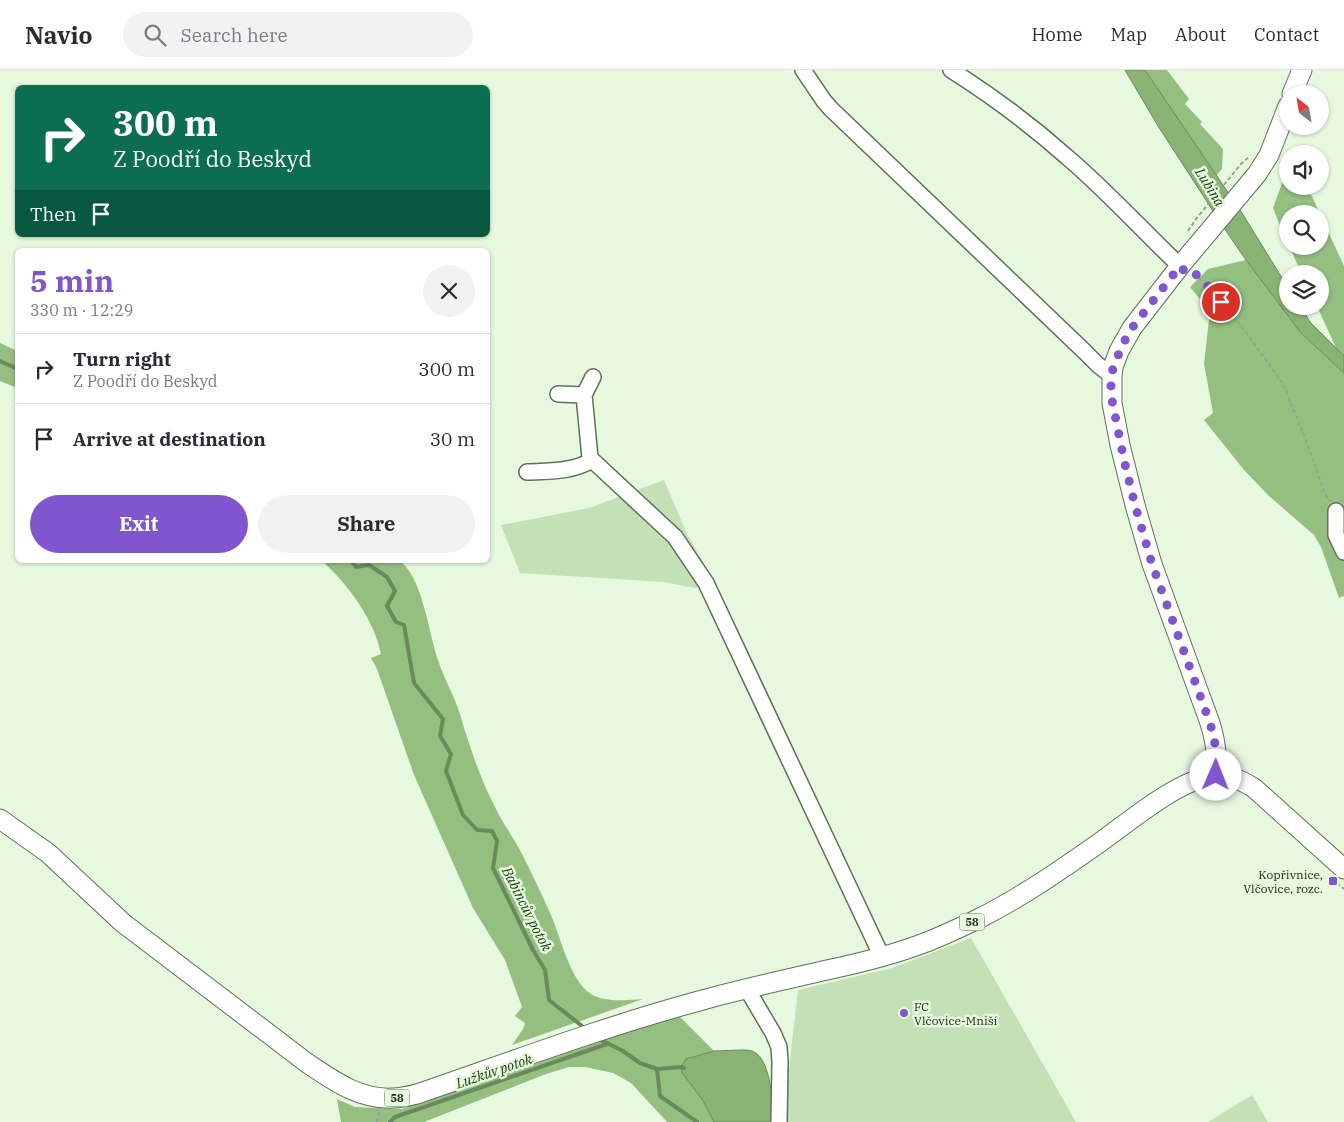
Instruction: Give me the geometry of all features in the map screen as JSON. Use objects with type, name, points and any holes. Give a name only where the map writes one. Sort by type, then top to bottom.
[{"type":"main road","points":[[1296,85],[1302,70]]},
{"type":"main road","points":[[1216,775],[1217,754],[1210,723],[1152,564],[1135,505],[1112,403],[1112,376],[1116,359],[1132,328],[1180,266],[1205,221],[1238,182],[1257,174],[1269,155],[1279,129]]},
{"type":"main road","name":"58","points":[[0,819],[48,853],[124,923],[300,1057],[350,1090],[368,1096],[393,1098],[417,1094],[646,1016],[747,989],[868,961],[924,944],[998,909],[1068,865],[1183,786],[1202,778],[1216,775],[1227,776],[1254,788],[1344,869]]},
{"type":"street","points":[[803,70],[831,109],[1098,365],[1112,376]]},
{"type":"street","points":[[951,70],[1039,133],[1068,158],[1180,266]]},
{"type":"street","points":[[593,377],[584,395],[590,458],[675,537],[706,583],[882,957]]},
{"type":"street","points":[[558,394],[584,395]]},
{"type":"street","points":[[527,472],[564,470],[584,465],[592,460]]},
{"type":"street","points":[[1336,511],[1336,535],[1344,552]]},
{"type":"street","points":[[747,989],[773,1033],[778,1047],[780,1062],[779,1122]]},
{"type":"path","points":[[1205,221],[1238,182]]},
{"type":"path","points":[[1180,266],[1187,274],[1192,272],[1200,277],[1242,327],[1283,384],[1306,440],[1325,494],[1336,511]]},
{"type":"shaded area","points":[[1145,70],[1167,70],[1189,99],[1185,104],[1223,149],[1222,169],[1216,176]]},
{"type":"shaded area","points":[[1279,191],[1279,195],[1311,195],[1316,205],[1279,205],[1279,223],[1273,208]]},
{"type":"shaded area","points":[[1329,234],[1344,266],[1344,356],[1336,348],[1321,315],[1329,315],[1329,265],[1298,265],[1293,255],[1329,255]]},
{"type":"shaded area","points":[[1246,260],[1279,304],[1279,315],[1287,315],[1301,333],[1344,373],[1344,596],[1339,598],[1321,547],[1314,535],[1269,496],[1244,470],[1204,420],[1213,413],[1204,364],[1210,311],[1190,287],[1208,269]]},
{"type":"shaded area","points":[[0,343],[15,350],[15,387],[0,381]]},
{"type":"shaded area","points":[[664,480],[687,534],[715,584],[695,588],[664,582],[520,573],[501,525],[589,508]]},
{"type":"shaded area","points":[[324,563],[401,563],[406,567],[419,591],[442,672],[458,708],[472,753],[483,780],[498,813],[536,882],[577,979],[591,994],[603,999],[643,999],[512,1045],[525,1023],[515,1016],[522,1007],[505,960],[473,908],[414,775],[377,669],[371,658],[381,654],[372,628],[358,602]]},
{"type":"shaded area","name":"FC Vlčovice-Mniší","points":[[971,938],[1076,1122],[783,1122],[798,990],[892,968]]},
{"type":"shaded area","points":[[679,1016],[714,1051],[686,1059],[702,1099],[714,1122],[667,1122],[631,1083],[613,1073],[585,1067],[569,1067],[546,1074],[424,1122],[341,1122],[337,1099],[355,1107],[402,1109],[623,1032]]},
{"type":"shaded area","points":[[1252,1095],[1268,1122],[1208,1122]]},
{"type":"water","name":"Lubina","points":[[1125,70],[1145,70],[1242,213],[1279,273],[1279,304],[1224,228],[1158,126]]},
{"type":"water","points":[[1287,315],[1306,315],[1310,322],[1344,356],[1344,373],[1301,333]]},
{"type":"water","points":[[750,1050],[760,1057],[768,1073],[774,1122],[714,1122],[702,1099],[682,1073],[681,1067],[686,1059],[714,1051]]},
{"type":"waterway","name":"Babincův potok","points":[[0,361],[15,368]]},
{"type":"waterway","name":"Babincův potok","points":[[353,563],[356,567],[369,565],[387,577],[395,591],[387,606],[396,622],[404,625],[414,683],[443,719],[440,736],[451,754],[446,771],[463,815],[477,830],[492,831],[497,841],[493,868],[533,950],[545,970],[549,1000],[582,1026]]},
{"type":"waterway","name":"Babincův potok","points":[[597,1038],[623,1051],[640,1063],[657,1069],[660,1096],[697,1122]]},
{"type":"waterway","name":"Lužkův potok","points":[[390,1122],[395,1117],[607,1044]]},
{"type":"waterway","points":[[657,1069],[684,1068]]},
{"type":"place","name":"Kopřivnice, Vlčovice, rozc.","points":[[1333,881]]},
{"type":"place","name":"FC Vlčovice-Mniší","points":[[904,1013]]},
{"type":"route","points":[[1216,775],[1217,754],[1210,723],[1152,564],[1135,505],[1120,445],[1112,403],[1111,384],[1113,367],[1132,328],[1180,266],[1187,274],[1192,272],[1200,277],[1221,302]]}]
